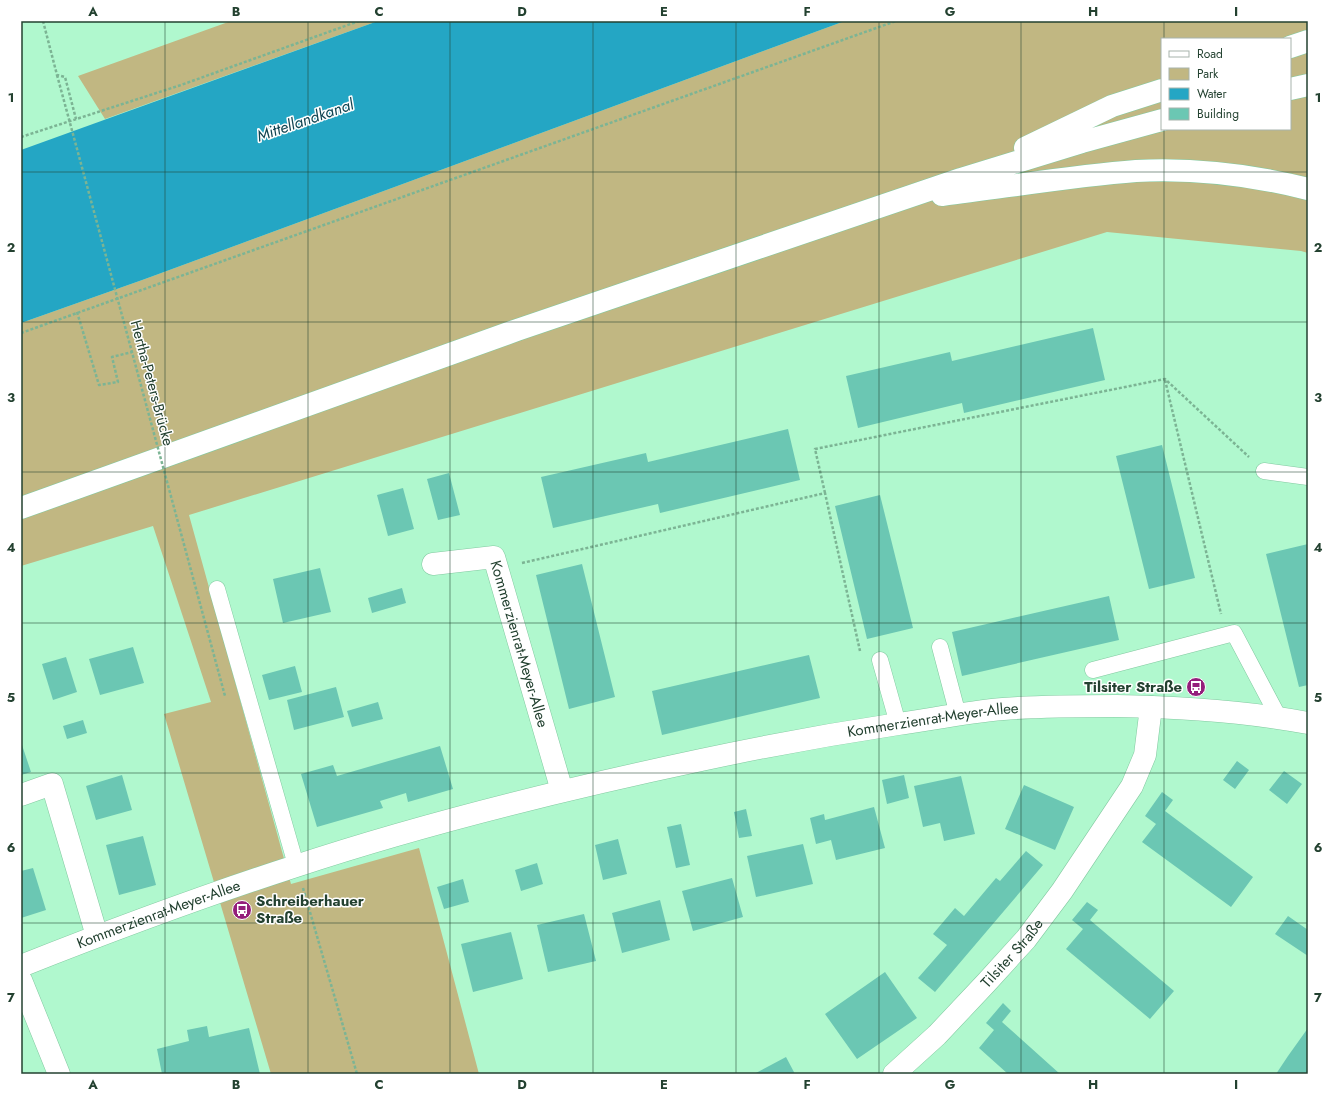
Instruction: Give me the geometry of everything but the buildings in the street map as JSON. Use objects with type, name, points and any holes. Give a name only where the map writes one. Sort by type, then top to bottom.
[{"type":"street","points":[[1291,47],[1308,40]]},
{"type":"street","points":[[1291,89],[1308,85]]},
{"type":"street","points":[[961,179],[1112,106],[1161,90]]},
{"type":"street","points":[[21,508],[517,330],[961,179],[1082,142],[1161,120]]},
{"type":"street","points":[[894,202],[1137,171],[1185,171],[1234,175],[1281,183],[1308,190]]},
{"type":"street","name":"Kommerzienrat-Meyer-Allee","points":[[433,564],[494,557],[562,791]]},
{"type":"street","name":"Kommerzienrat-Meyer-Allee","points":[[21,966],[97,936],[296,866],[407,832],[562,791],[765,746],[958,714],[1003,709],[1152,707],[1233,711],[1308,723]]},
{"type":"street","name":"Tilsiter Straße","points":[[894,1074],[937,1035],[986,983],[1026,939],[1062,892],[1132,786],[1145,755],[1152,707]]},
{"type":"street","points":[[21,795],[52,784],[97,936]]},
{"type":"street","points":[[21,980],[59,1074]]},
{"type":"lane","points":[[1264,471],[1308,477]]},
{"type":"lane","points":[[217,589],[296,866]]},
{"type":"lane","points":[[1093,670],[1234,633],[1279,718]]},
{"type":"lane","points":[[940,647],[958,714]]},
{"type":"lane","points":[[880,660],[898,724]]},
{"type":"path","name":"Hertha-Peters-Brücke","points":[[43,21],[56,75],[225,696]]},
{"type":"path","points":[[21,137],[181,85],[359,21]]},
{"type":"path","points":[[21,333],[896,21]]},
{"type":"path","points":[[56,75],[65,77],[76,119]]},
{"type":"path","points":[[77,312],[99,385],[118,382],[112,357],[132,352]]},
{"type":"path","points":[[1165,379],[1264,471]]},
{"type":"path","points":[[861,657],[815,449],[1165,379]]},
{"type":"path","points":[[1165,379],[1226,635]]},
{"type":"path","points":[[498,568],[825,493]]},
{"type":"path","points":[[296,866],[357,1074]]},
{"type":"green space","points":[[231,21],[378,21],[105,119],[78,76]]},
{"type":"green space","points":[[845,21],[1308,21],[1308,253],[1301,251],[1107,232],[189,515],[291,884],[419,848],[479,1074],[271,1074],[164,714],[211,702],[153,526],[21,566],[21,323],[145,279]]},
{"type":"water","name":"Mittellandkanal","points":[[378,21],[845,21],[145,279],[21,323],[21,150]]},
{"type":"place","name":"Tilsiter Straße","points":[[1196,687]]},
{"type":"place","name":"Schreiberhauer Straße","points":[[242,910]]}]
